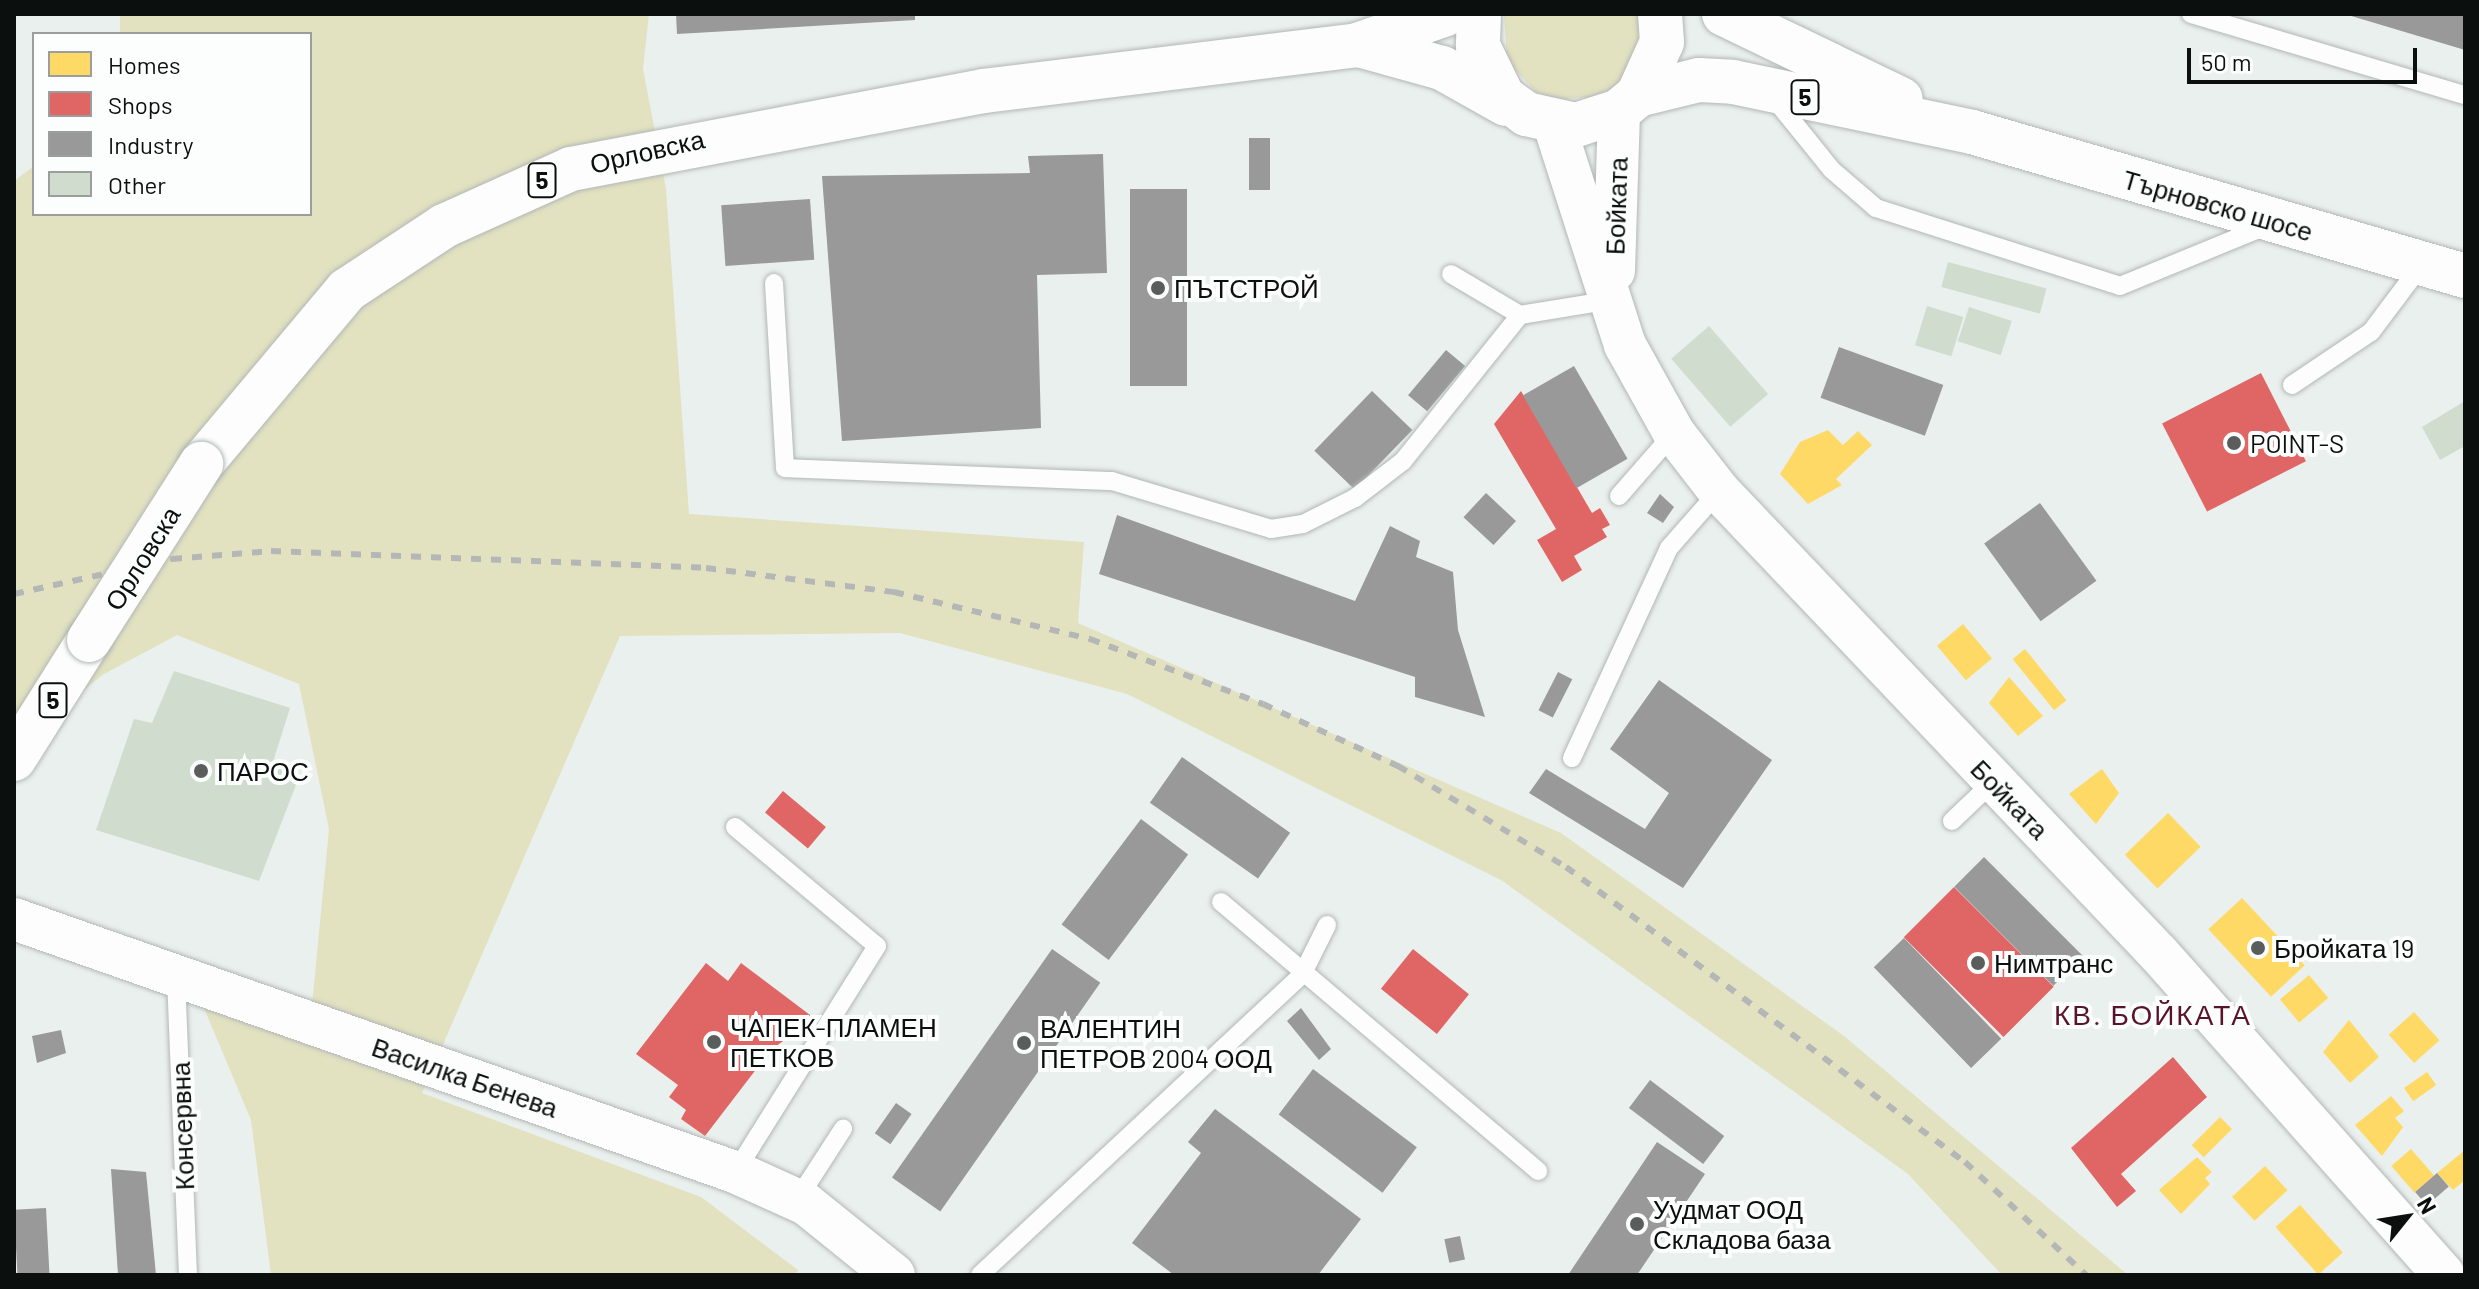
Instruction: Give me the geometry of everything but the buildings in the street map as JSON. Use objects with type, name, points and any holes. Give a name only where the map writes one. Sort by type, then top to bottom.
[{"type":"main road","name":"Орловска","points":[[14,759],[201,464],[347,290],[444,226],[571,169],[969,94],[1357,45],[1446,14]]},
{"type":"main road","points":[[1479,14],[1487,73],[1540,119]]},
{"type":"main road","points":[[1629,103],[1662,42],[1660,14]]},
{"type":"main road","name":"Търновско шосе","points":[[1724,14],[1972,132]]},
{"type":"main road","name":"Орловска","points":[[1357,45],[1442,68],[1540,119]]},
{"type":"main road","name":"Търновско шосе","points":[[1629,103],[1699,80],[1766,88],[1972,132],[2465,276]]},
{"type":"main road","name":"5","points":[[1540,119],[1629,103]]},
{"type":"street","name":"Бойката","points":[[1613,300],[1629,103]]},
{"type":"street","name":"Бойката","points":[[1540,119],[1613,300],[1625,345],[1674,433],[1719,491],[2159,954],[2444,1275]]},
{"type":"street","name":"Василка Бенева","points":[[14,919],[735,1172],[797,1200],[894,1275]]},
{"type":"lane","points":[[2191,14],[2465,95]]},
{"type":"lane","points":[[1766,88],[1832,170],[1876,208],[2120,286],[2278,222]]},
{"type":"lane","points":[[2292,385],[2371,332],[2422,264]]},
{"type":"lane","points":[[1451,274],[1520,315],[1613,300]]},
{"type":"lane","points":[[774,283],[785,468],[1112,481],[1271,529],[1342,504],[1403,461],[1520,315]]},
{"type":"lane","points":[[1619,496],[1674,433]]},
{"type":"lane","points":[[1572,758],[1669,548],[1719,491]]},
{"type":"lane","points":[[1952,821],[1993,782]]},
{"type":"lane","points":[[735,827],[877,946],[735,1172]]},
{"type":"lane","points":[[1221,902],[1302,975],[1538,1171]]},
{"type":"lane","points":[[981,1274],[1302,975],[1327,925]]},
{"type":"lane","name":"Консервна","points":[[176,977],[188,1275]]},
{"type":"lane","points":[[797,1200],[843,1129]]},
{"type":"lane","points":[[981,1274],[1002,1275]]},
{"type":"green space","points":[[120,14],[649,14],[643,69],[666,189],[689,514],[1084,542],[1078,623],[1561,833],[1844,1036],[2128,1275],[2002,1275],[1908,1174],[1501,880],[1127,694],[900,633],[620,636],[422,1093],[701,1197],[798,1270],[795,1275],[271,1275],[251,1120],[201,1001],[312,1005],[329,829],[299,684],[177,635],[104,674],[14,745],[14,181],[32,168],[32,216],[312,216],[312,32],[120,32]]},
{"type":"green space","points":[[1504,14],[1638,14],[1639,49],[1617,85],[1599,96],[1556,100],[1536,92],[1507,61]]},
{"type":"railway","points":[[14,594],[172,559],[271,551],[706,568],[894,592],[1090,639],[1263,704],[1398,766],[1566,867],[1965,1162],[2086,1275]]},
{"type":"place","name":"ПЪТСТРОЙ","points":[[1158,288]]},
{"type":"place","name":"POINT-S","points":[[2234,443]]},
{"type":"place","name":"ПАРОС","points":[[201,771]]},
{"type":"place","name":"Бройката 19","points":[[2258,948]]},
{"type":"place","name":"Нимтранс","points":[[1978,963]]},
{"type":"place","name":"ЧАПЕК-ПЛАМЕН ПЕТКОВ","points":[[714,1042]]},
{"type":"place","name":"ВАЛЕНТИН ПЕТРОВ 2004 ООД","points":[[1024,1043]]},
{"type":"place","name":"Уудмат ООД Складова база","points":[[1637,1224]]},
{"type":"district","name":"КВ. БОЙКАТА","points":[[2153,1014]]}]
